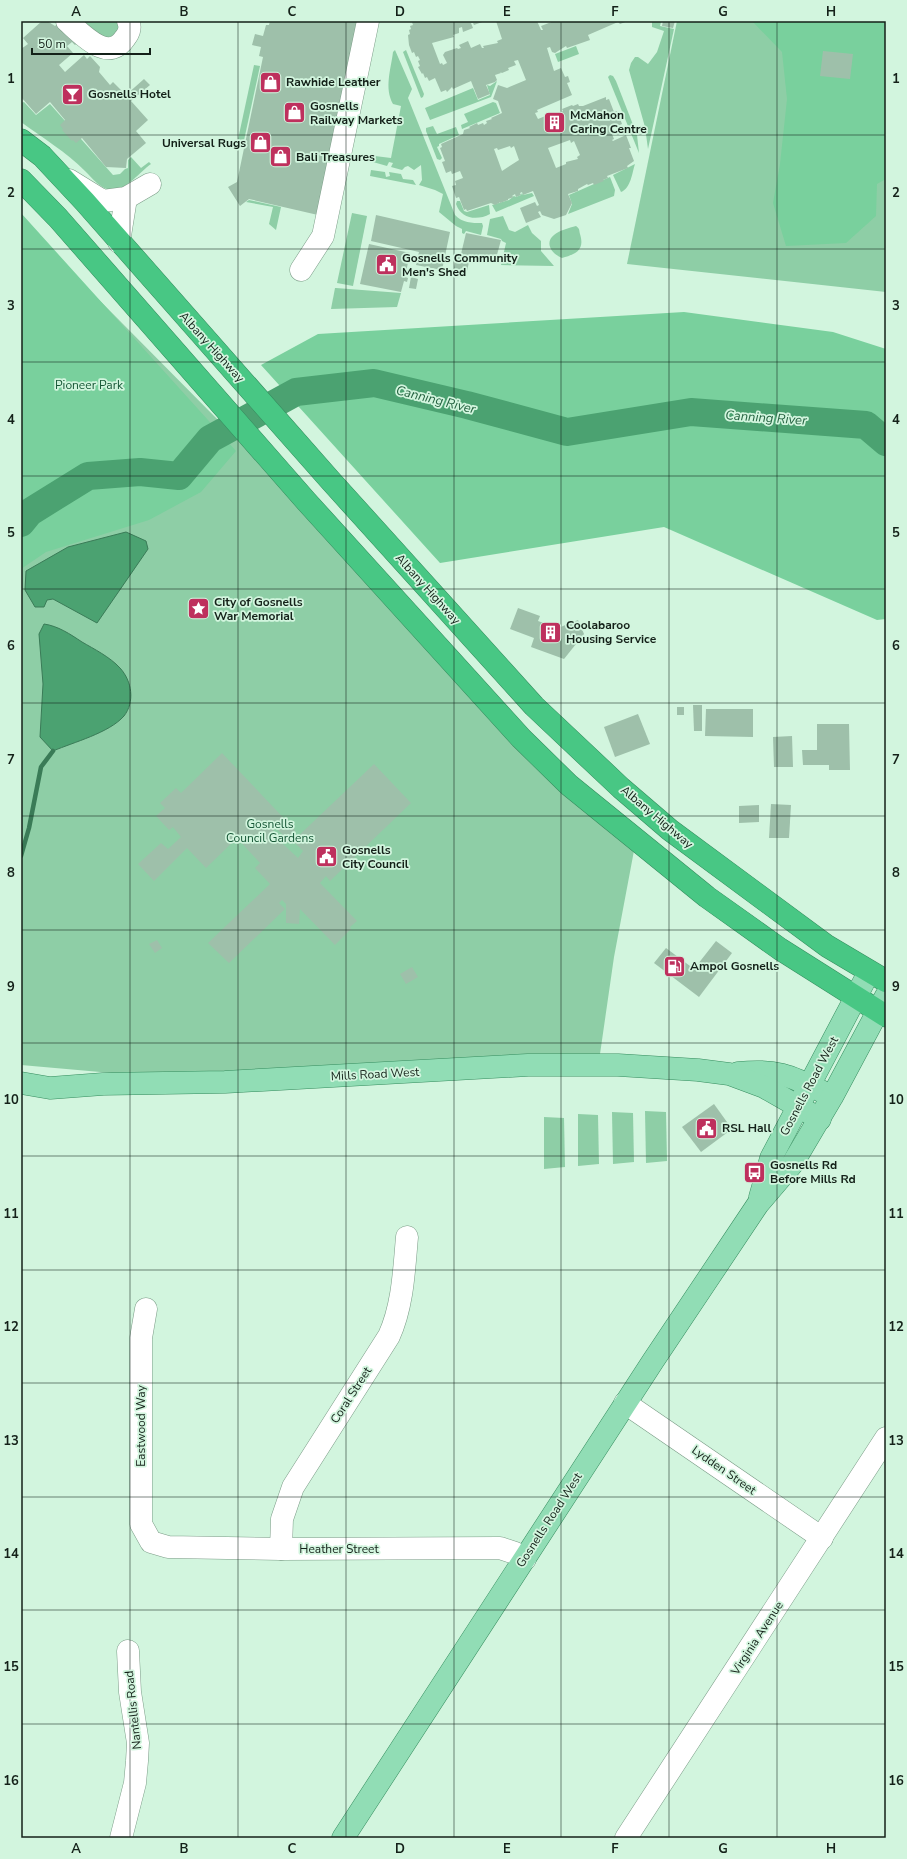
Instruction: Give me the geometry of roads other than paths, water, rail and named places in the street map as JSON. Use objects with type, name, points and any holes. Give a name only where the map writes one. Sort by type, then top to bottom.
[{"type":"highway","name":"Albany Highway","points":[[21,140],[55,170],[330,480],[534,706],[621,788],[670,830],[827,946],[878,977]]},
{"type":"highway","points":[[21,180],[58,218],[184,364],[521,738],[584,797],[707,897],[780,949],[855,997],[883,1008]]},
{"type":"highway","points":[[491,659],[511,694],[564,748],[583,771],[586,783],[584,797]]},
{"type":"main road","name":"Gosnells Road West","points":[[758,1204],[771,1158],[845,1020],[855,997],[878,977]]},
{"type":"main road","name":"Gosnells Road West","points":[[343,1838],[625,1403],[758,1204],[793,1163],[820,1119],[883,1008]]},
{"type":"main road","name":"Mills Road West","points":[[21,1083],[50,1088],[103,1084],[225,1082],[528,1065],[618,1065],[698,1070],[728,1074],[764,1087],[820,1119]]},
{"type":"main road","name":"Mills Road West","points":[[728,1074],[759,1071],[774,1072],[790,1076],[832,1097]]},
{"type":"street","points":[[67,21],[97,46],[116,48],[128,34],[130,25],[128,21]]},
{"type":"street","points":[[301,270],[323,236],[368,21]]},
{"type":"street","points":[[55,170],[77,186],[103,201],[126,198],[150,184]]},
{"type":"street","points":[[120,242],[126,198]]},
{"type":"street","name":"Coral Street","points":[[281,1549],[282,1519],[293,1487],[389,1336],[396,1321],[401,1299],[408,1237]]},
{"type":"street","name":"Eastwood Way","points":[[146,1309],[141,1338],[142,1524],[151,1542]]},
{"type":"street","name":"Lydden Street","points":[[625,1403],[822,1538]]},
{"type":"street","name":"Virginia Avenue","points":[[626,1838],[886,1438]]},
{"type":"street","name":"Heather Street","points":[[151,1542],[168,1547],[281,1549],[500,1548],[515,1553],[525,1559]]},
{"type":"street","name":"Nantellis Road","points":[[121,1838],[135,1783],[138,1743],[130,1692],[128,1651]]},
{"type":"waterway","name":"Canning River","points":[[21,523],[30,512],[88,476],[140,472],[179,476],[210,439],[296,392],[374,383],[467,405],[567,432],[691,412],[866,425],[886,442]]},
{"type":"waterway","points":[[21,856],[29,828],[41,767],[53,751]]},
{"type":"place","name":"Rawhide Leather","points":[[271,82]]},
{"type":"place","name":"Gosnells Hotel","points":[[73,94]]},
{"type":"place","name":"Gosnells Railway Markets","points":[[295,113]]},
{"type":"place","name":"McMahon Caring Centre","points":[[554,122]]},
{"type":"place","name":"Universal Rugs","points":[[261,143]]},
{"type":"place","name":"Bali Treasures","points":[[281,157]]},
{"type":"place","name":"Gosnells Community Men's Shed","points":[[386,265]]},
{"type":"place","name":"City of Gosnells War Memorial","points":[[198,609]]},
{"type":"place","name":"Coolabaroo Housing Service","points":[[550,632]]},
{"type":"place","name":"Gosnells City Council","points":[[327,857]]},
{"type":"place","name":"Ampol Gosnells","points":[[674,966]]},
{"type":"place","name":"RSL Hall","points":[[707,1128]]},
{"type":"place","name":"Gosnells Rd Before Mills Rd","points":[[755,1172]]},
{"type":"park label","name":"Pioneer Park","points":[[89,385]]},
{"type":"park label","name":"Gosnells Council Gardens","points":[[270,831]]}]
